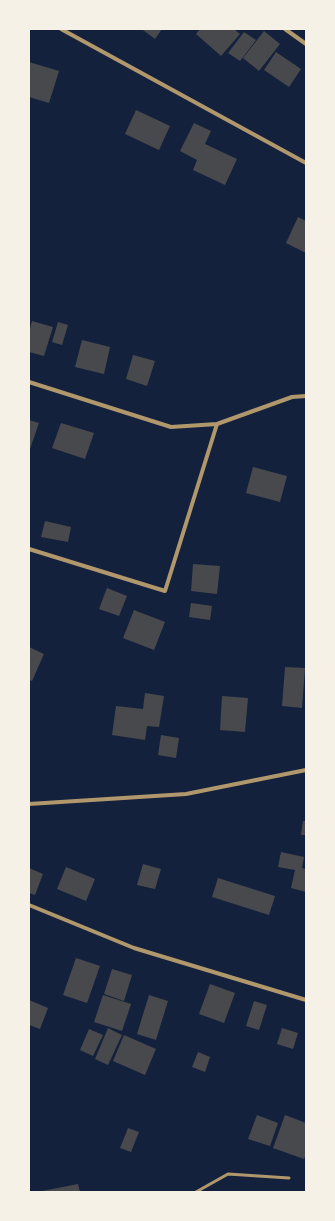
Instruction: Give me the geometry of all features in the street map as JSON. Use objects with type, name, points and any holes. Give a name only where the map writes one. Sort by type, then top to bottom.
[{"type":"street","points":[[61,29],[306,163]]},
{"type":"street","points":[[285,29],[306,44]]},
{"type":"street","points":[[29,382],[171,427],[217,424],[292,397],[306,396]]},
{"type":"street","points":[[29,549],[165,591],[217,424]]},
{"type":"street","points":[[29,804],[186,794],[306,770]]},
{"type":"street","points":[[29,905],[134,948],[306,1000]]},
{"type":"lane","points":[[196,1192],[228,1174],[289,1178]]},
{"type":"building","points":[[162,29],[155,39],[143,30]]},
{"type":"building","points":[[200,29],[234,29],[240,34],[221,56],[196,34]]},
{"type":"building","points":[[264,31],[280,44],[259,71],[243,58]]},
{"type":"building","points":[[244,32],[256,40],[240,61],[228,53]]},
{"type":"building","points":[[276,52],[301,69],[289,87],[264,70]]},
{"type":"building","points":[[29,62],[59,71],[49,103],[29,97]]},
{"type":"building","points":[[136,110],[170,126],[159,150],[125,134]]},
{"type":"building","points":[[194,123],[211,131],[205,144],[237,159],[225,185],[193,170],[197,160],[180,151]]},
{"type":"building","points":[[298,217],[306,221],[306,253],[286,243]]},
{"type":"building","points":[[32,321],[53,327],[44,356],[29,352],[29,332]]},
{"type":"building","points":[[58,322],[68,325],[62,345],[52,342]]},
{"type":"building","points":[[82,340],[110,347],[104,374],[75,367]]},
{"type":"building","points":[[133,355],[155,361],[147,386],[126,379]]},
{"type":"building","points":[[29,420],[39,423],[30,449],[29,448]]},
{"type":"building","points":[[61,423],[94,433],[85,459],[52,448]]},
{"type":"building","points":[[253,467],[287,476],[280,502],[246,493]]},
{"type":"building","points":[[45,521],[71,527],[68,542],[41,537]]},
{"type":"building","points":[[193,564],[220,566],[217,594],[191,591]]},
{"type":"building","points":[[107,588],[127,596],[119,616],[99,609]]},
{"type":"building","points":[[191,603],[212,606],[210,620],[189,617]]},
{"type":"building","points":[[134,610],[165,622],[154,650],[123,638]]},
{"type":"building","points":[[29,647],[44,654],[32,681],[29,680]]},
{"type":"building","points":[[285,667],[305,668],[302,708],[282,706]]},
{"type":"building","points":[[145,693],[164,696],[159,727],[147,726],[145,740],[112,735],[116,706],[143,709]]},
{"type":"building","points":[[222,696],[248,698],[245,732],[220,730]]},
{"type":"building","points":[[161,735],[179,738],[176,758],[158,755]]},
{"type":"building","points":[[303,821],[306,821],[306,835],[301,835]]},
{"type":"building","points":[[281,852],[304,857],[302,868],[306,869],[306,892],[291,888],[295,870],[278,867]]},
{"type":"building","points":[[143,864],[161,869],[155,889],[137,885]]},
{"type":"building","points":[[66,867],[95,879],[86,901],[57,889]]},
{"type":"building","points":[[29,868],[43,874],[35,895],[29,893]]},
{"type":"building","points":[[218,878],[275,896],[269,915],[212,897]]},
{"type":"building","points":[[76,958],[100,966],[87,1003],[63,995]]},
{"type":"building","points":[[112,969],[132,975],[124,1001],[104,994]]},
{"type":"building","points":[[210,984],[235,993],[224,1023],[199,1014]]},
{"type":"building","points":[[103,995],[131,1004],[122,1031],[94,1022]]},
{"type":"building","points":[[149,995],[168,1001],[156,1040],[137,1034]]},
{"type":"building","points":[[29,1000],[48,1008],[40,1029],[29,1025]]},
{"type":"building","points":[[254,1001],[267,1005],[259,1030],[246,1026]]},
{"type":"building","points":[[108,1028],[122,1035],[108,1065],[95,1059]]},
{"type":"building","points":[[282,1028],[298,1033],[293,1049],[277,1044]]},
{"type":"building","points":[[89,1029],[103,1035],[93,1056],[80,1050]]},
{"type":"building","points":[[124,1035],[156,1049],[145,1075],[113,1061]]},
{"type":"building","points":[[198,1052],[210,1057],[205,1072],[192,1067]]},
{"type":"building","points":[[257,1115],[278,1123],[270,1146],[248,1139]]},
{"type":"building","points":[[285,1115],[306,1123],[306,1154],[304,1159],[273,1148]]},
{"type":"building","points":[[128,1128],[139,1132],[131,1152],[120,1148]]},
{"type":"building","points":[[78,1184],[80,1192],[42,1192],[42,1191]]}]
